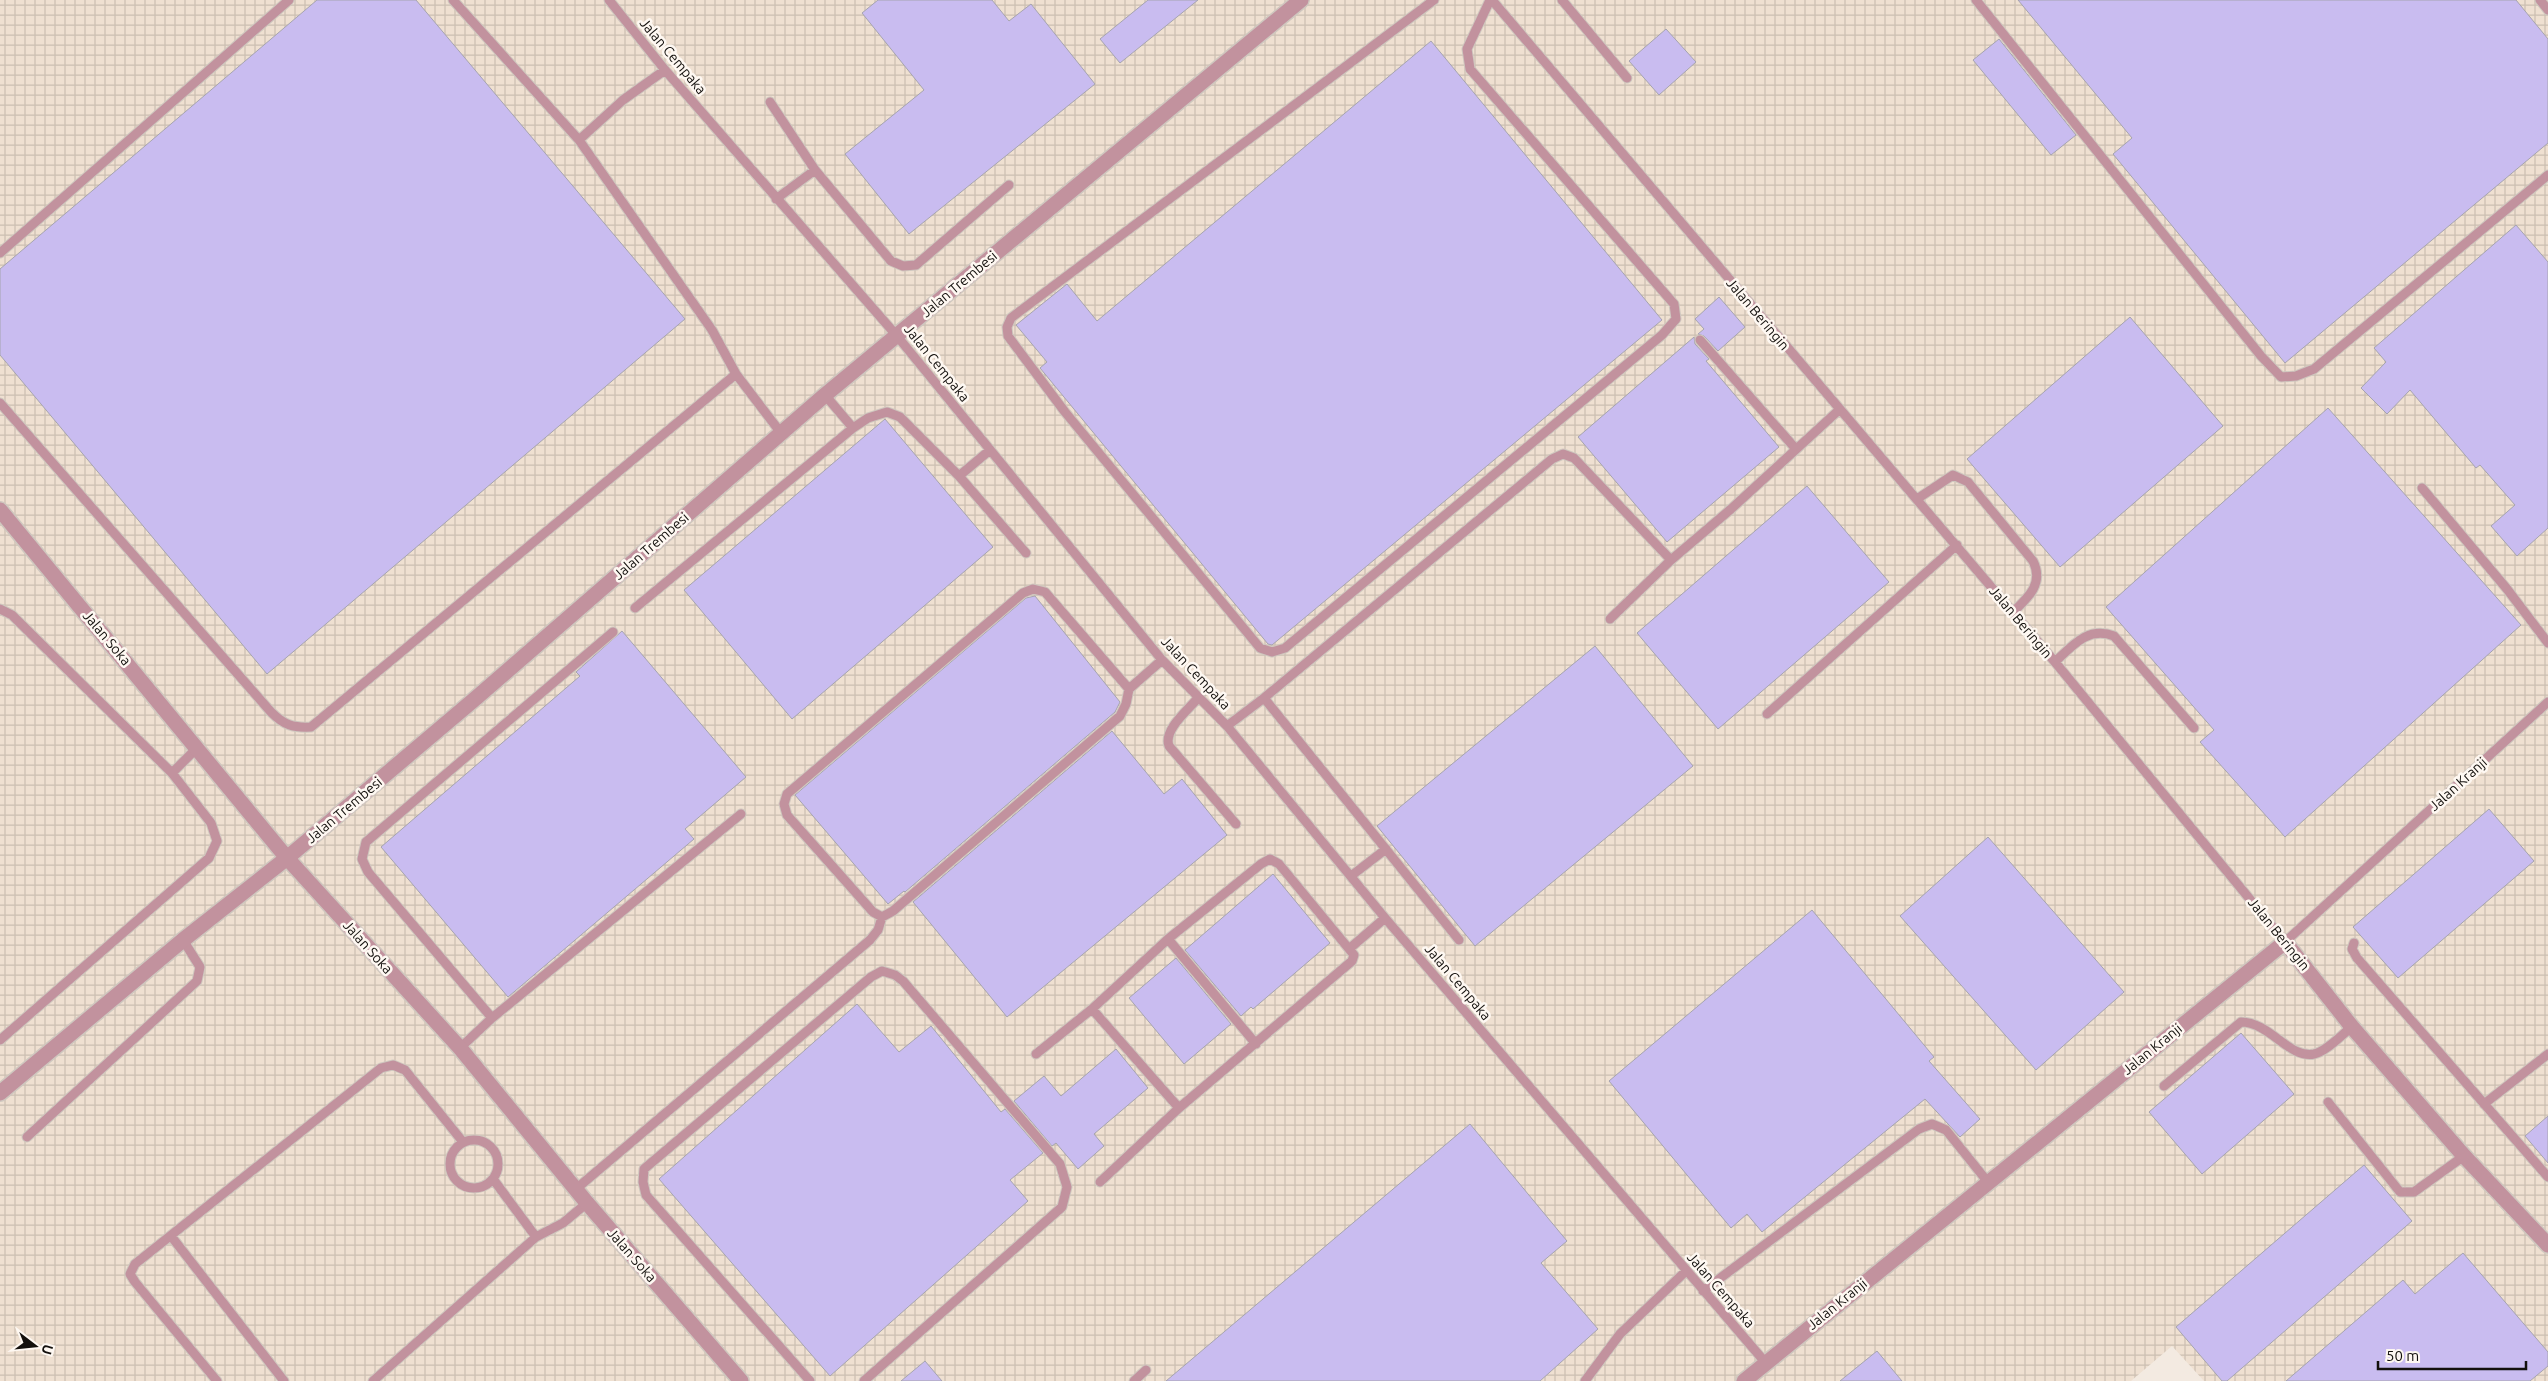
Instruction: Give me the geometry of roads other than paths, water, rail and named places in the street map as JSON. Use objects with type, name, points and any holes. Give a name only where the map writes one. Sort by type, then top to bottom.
[{"type":"street","name":"Jalan Trembesi","points":[[0,1092],[184,940],[287,858],[476,698],[825,395],[1301,0]]},
{"type":"street","name":"Jalan Soka","points":[[0,510],[287,858],[460,1048],[587,1203],[741,1381]]},
{"type":"street","name":"Jalan Beringin","points":[[2285,942],[2352,1027],[2464,1156],[2548,1245]]},
{"type":"street","name":"Jalan Kranji","points":[[1744,1381],[1987,1181],[2285,942]]},
{"type":"lane","points":[[0,253],[289,0]]},
{"type":"lane","points":[[453,0],[579,140],[712,330],[736,374],[781,433]]},
{"type":"lane","name":"Jalan Cempaka","points":[[609,0],[666,70],[897,336],[1162,660],[1227,726],[1385,918],[1765,1362]]},
{"type":"lane","points":[[1434,0],[1011,318],[1007,327],[1008,336],[1064,412],[1260,648],[1272,652],[1285,648],[1662,335],[1676,319],[1674,304],[1470,69],[1467,49],[1491,0]]},
{"type":"lane","name":"Jalan Beringin","points":[[1491,0],[1839,410],[2014,612],[2285,942]]},
{"type":"lane","points":[[1562,0],[1627,78]]},
{"type":"lane","points":[[1976,0],[2261,356],[2281,377],[2296,376],[2314,368],[2548,175]]},
{"type":"lane","points":[[2540,0],[2548,10]]},
{"type":"lane","points":[[579,140],[623,100],[666,70]]},
{"type":"lane","points":[[770,102],[815,170],[891,261],[904,266],[916,265],[1009,186]]},
{"type":"lane","points":[[776,198],[815,170]]},
{"type":"lane","points":[[1700,340],[1795,448]]},
{"type":"lane","points":[[0,403],[272,712],[282,722],[295,728],[311,727],[736,374]]},
{"type":"lane","points":[[825,395],[853,428]]},
{"type":"lane","points":[[1610,619],[1671,560],[1731,509],[1795,448],[1839,410]]},
{"type":"lane","points":[[635,608],[853,428],[868,418],[887,412],[900,417],[959,476],[1026,553]]},
{"type":"lane","points":[[959,476],[990,450]]},
{"type":"lane","points":[[1227,726],[1264,698],[1552,459],[1563,454],[1574,458],[1671,560]]},
{"type":"lane","points":[[1918,499],[1953,475],[1968,482],[2033,561],[2037,569],[2037,581],[2031,595],[2014,612]]},
{"type":"lane","points":[[2422,488],[2507,589],[2548,644]]},
{"type":"lane","points":[[1767,714],[1957,545]]},
{"type":"lane","points":[[882,916],[873,912],[787,815],[784,804],[787,794],[1024,593],[1033,589],[1046,592],[1129,689]]},
{"type":"lane","points":[[0,609],[12,615],[172,773],[211,823],[216,841],[209,858],[0,1040]]},
{"type":"lane","points":[[492,1018],[368,872],[362,858],[366,842],[613,632]]},
{"type":"lane","points":[[2055,662],[2076,643],[2090,634],[2102,632],[2114,636],[2194,728]]},
{"type":"lane","points":[[576,1189],[870,940],[878,930],[882,916],[892,911],[1120,716],[1126,704],[1129,689],[1162,660]]},
{"type":"lane","points":[[1198,698],[1169,733],[1167,741],[1169,746],[1236,824]]},
{"type":"lane","points":[[1264,698],[1459,940]]},
{"type":"lane","name":"Jalan Kranji","points":[[2285,942],[2548,702]]},
{"type":"lane","points":[[172,773],[197,748]]},
{"type":"lane","points":[[460,1048],[492,1018],[741,814]]},
{"type":"lane","points":[[1351,876],[1386,849]]},
{"type":"lane","points":[[1036,1054],[1092,1009],[1168,940],[1261,864],[1270,859],[1279,864],[1354,956],[1352,960],[1256,1044],[1179,1108],[1100,1182]]},
{"type":"lane","points":[[1349,950],[1385,918]]},
{"type":"lane","points":[[28,1137],[197,981],[200,967],[184,940]]},
{"type":"lane","points":[[1168,940],[1256,1044]]},
{"type":"lane","points":[[2354,943],[2352,949],[2357,958],[2548,1177]]},
{"type":"lane","points":[[810,1381],[646,1195],[643,1182],[644,1170],[871,977],[882,971],[903,981],[929,1011],[1060,1164],[1068,1187],[1062,1206],[864,1381]]},
{"type":"lane","points":[[1092,1009],[1179,1108]]},
{"type":"lane","points":[[2164,1086],[2241,1022],[2258,1024],[2301,1053],[2314,1054],[2352,1027]]},
{"type":"lane","points":[[2484,1104],[2548,1054]]},
{"type":"lane","points":[[217,1381],[130,1274],[135,1264],[381,1068],[394,1065],[405,1070],[463,1142]]},
{"type":"lane","points":[[2328,1102],[2400,1192],[2414,1192],[2464,1156]]},
{"type":"lane","points":[[1703,1291],[1919,1129],[1932,1124],[1946,1130],[1987,1181]]},
{"type":"lane","points":[[472,1139],[482,1140],[490,1144],[496,1152],[499,1161],[498,1171],[486,1186],[476,1188],[458,1183],[450,1166],[451,1156],[463,1142],[472,1139]]},
{"type":"lane","points":[[493,1179],[536,1237]]},
{"type":"lane","points":[[373,1381],[536,1237],[563,1223],[587,1203]]},
{"type":"lane","points":[[171,1236],[284,1381]]},
{"type":"lane","points":[[1585,1381],[1620,1334],[1686,1271]]},
{"type":"lane","points":[[1134,1381],[1146,1370]]}]
